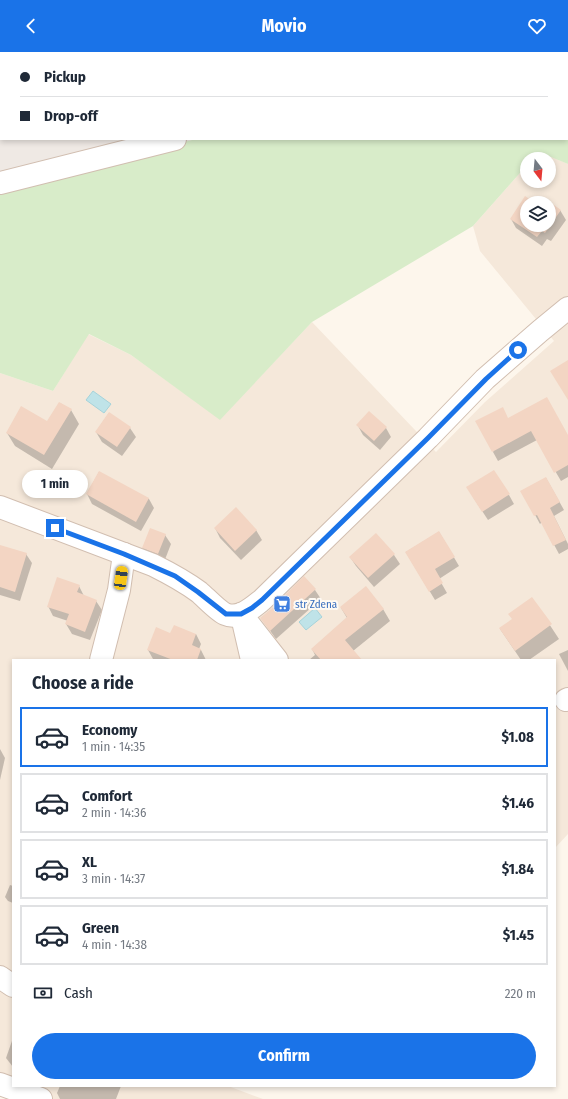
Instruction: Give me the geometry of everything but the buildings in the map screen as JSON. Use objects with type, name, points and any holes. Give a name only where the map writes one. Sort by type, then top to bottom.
[{"type":"street","points":[[0,183],[171,140]]},
{"type":"street","points":[[0,507],[124,554],[175,576],[226,614],[241,614],[262,600],[486,379],[568,308]]},
{"type":"street","points":[[101,659],[119,590],[124,554]]},
{"type":"street","points":[[241,614],[252,659]]},
{"type":"street","points":[[241,614],[276,659]]},
{"type":"street","points":[[0,977],[12,985]]},
{"type":"street","points":[[0,1084],[41,1099]]},
{"type":"shaded area","points":[[0,140],[192,140],[0,188]]},
{"type":"shaded area","points":[[556,159],[568,164],[568,834],[556,847],[556,659],[12,659],[12,1087],[231,1087],[263,1099],[41,1099],[0,1084],[0,373],[53,391],[88,334],[131,355],[220,419],[312,322],[436,452],[485,402],[554,341],[480,251],[473,226],[520,173],[520,188],[556,188]]},
{"type":"green space","points":[[192,140],[568,140],[568,164],[556,159],[556,152],[520,152],[520,173],[473,226],[312,322],[220,420],[131,355],[89,334],[53,391],[0,373],[0,188]]},
{"type":"water","points":[[93,391],[111,404],[104,413],[86,400]]},
{"type":"water","points":[[315,608],[322,617],[306,630],[299,622]]},
{"type":"place","name":"str Zdena","points":[[282,604]]},
{"type":"route","points":[[55,528],[153,565],[175,576],[226,614],[241,614],[262,600],[428,438],[486,379],[518,350]]}]
